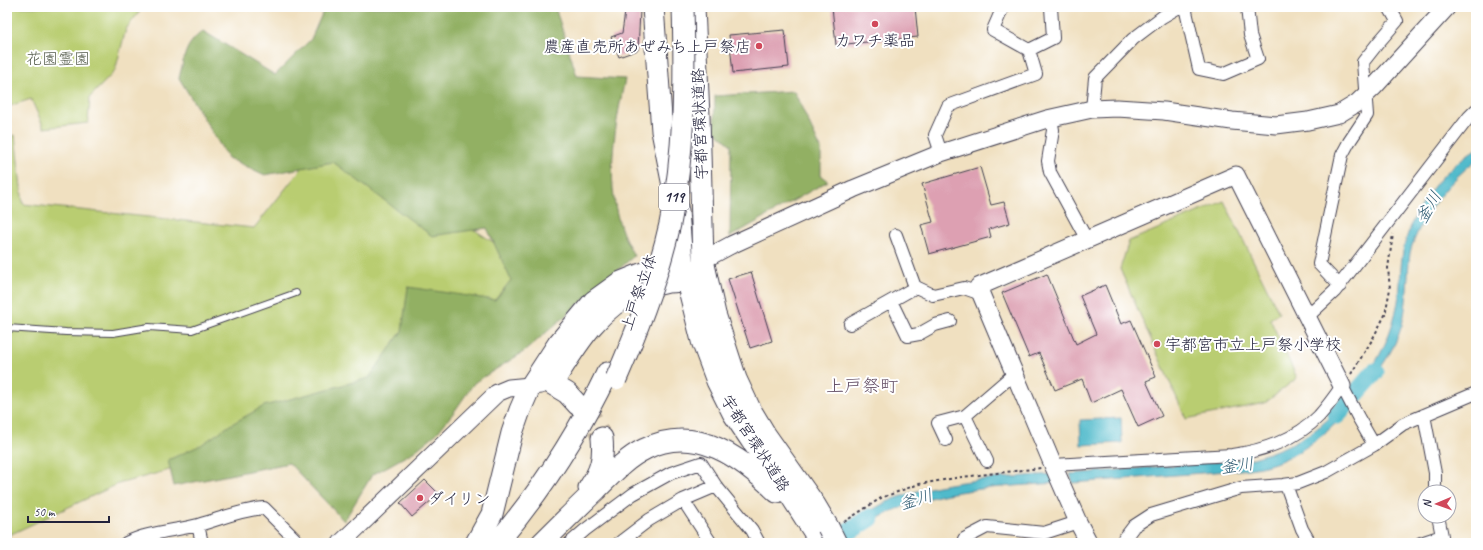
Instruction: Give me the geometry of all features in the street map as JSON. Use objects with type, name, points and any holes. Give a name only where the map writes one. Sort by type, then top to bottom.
[{"type":"highway","name":"宇都宮環状道路","points":[[653,7],[662,132],[678,211],[684,270],[702,341],[717,381],[733,413],[782,482],[829,534]]},
{"type":"highway","name":"上戸祭立体","points":[[516,543],[548,498],[601,410],[612,376],[618,350],[650,262],[667,180],[673,118],[675,74],[673,7]]},
{"type":"highway","name":"上戸祭立体","points":[[497,543],[518,518],[570,442],[596,397],[612,376],[643,316],[670,224],[678,176],[685,86],[683,7]]},
{"type":"highway","name":"宇都宮環状道路","points":[[694,7],[703,260],[715,314],[736,379],[750,409],[815,505],[829,534]]},
{"type":"highway","points":[[578,405],[567,393],[552,384],[582,337],[611,307],[639,290],[660,284],[703,260]]},
{"type":"highway","points":[[476,543],[492,514],[512,433],[530,387],[558,344],[594,301],[619,283],[641,274],[684,270]]},
{"type":"highway","points":[[555,539],[597,475],[602,463],[602,438]]},
{"type":"highway","points":[[555,539],[622,464],[646,448],[673,440],[700,441],[728,452],[759,474],[784,499],[829,534]]},
{"type":"street","points":[[941,153],[935,135],[948,106],[1036,74],[1029,50],[993,30],[1003,7]]},
{"type":"street","points":[[1029,50],[1053,38],[1051,7]]},
{"type":"street","points":[[1092,109],[1095,78],[1133,39],[1162,17],[1179,7]]},
{"type":"street","points":[[1185,7],[1199,69],[1223,74],[1258,60],[1250,35],[1247,7]]},
{"type":"street","points":[[1340,286],[1319,264],[1342,155],[1367,115],[1363,62],[1378,42],[1397,22],[1389,7]]},
{"type":"street","points":[[703,260],[731,245],[852,188],[941,153],[1051,118],[1092,109],[1137,108],[1232,121],[1276,124],[1339,114],[1357,103],[1366,95],[1447,7]]},
{"type":"street","points":[[1307,317],[1340,286],[1469,117],[1476,110]]},
{"type":"street","points":[[1051,118],[1053,130],[1048,161],[1050,172],[1086,240]]},
{"type":"street","points":[[1089,543],[1053,465],[978,287],[1236,174],[1342,386],[1374,445]]},
{"type":"street","points":[[896,235],[915,287]]},
{"type":"street","points":[[850,324],[916,286],[933,295],[964,288],[981,294]]},
{"type":"street","points":[[891,301],[908,336],[919,334],[935,325],[950,321]]},
{"type":"street","points":[[946,440],[938,423],[965,416],[1015,373]]},
{"type":"street","points":[[341,543],[497,393],[508,388],[552,384]]},
{"type":"street","points":[[1053,465],[1232,455],[1251,452],[1275,444],[1297,434],[1318,417],[1342,386]]},
{"type":"street","points":[[1121,543],[1134,526],[1151,515],[1241,488],[1298,483],[1326,472],[1374,445],[1403,424],[1476,393]]},
{"type":"street","points":[[1424,415],[1435,473],[1435,484]]},
{"type":"street","points":[[965,416],[986,461]]},
{"type":"street","points":[[555,539],[585,530],[633,494],[671,473],[701,463],[716,486],[752,530],[759,543]]},
{"type":"street","points":[[1286,485],[1302,529],[1310,543]]},
{"type":"street","points":[[619,543],[649,520],[683,500],[716,486]]},
{"type":"street","points":[[683,500],[711,543]]},
{"type":"street","points":[[126,543],[136,538],[198,525],[243,511],[264,508],[299,543]]},
{"type":"street","points":[[966,543],[964,539],[986,528],[1044,533],[1078,522]]},
{"type":"street","points":[[1422,543],[1442,536],[1440,524]]},
{"type":"street","points":[[198,525],[202,543]]},
{"type":"lane","points":[[7,328],[113,333],[149,327],[192,330],[296,293]]},
{"type":"path","points":[[1342,386],[1372,340],[1385,315],[1390,289],[1388,268],[1396,212]]},
{"type":"path","points":[[829,534],[881,498],[919,484],[962,476],[1053,465]]},
{"type":"green space","name":"花園霊園","points":[[7,7],[143,7],[126,29],[115,71],[90,97],[88,123],[44,128],[31,99],[7,107]]},
{"type":"green space","points":[[325,7],[555,7],[577,76],[625,79],[615,133],[612,171],[615,207],[621,229],[634,256],[525,351],[474,383],[437,433],[415,451],[372,475],[344,521],[289,463],[174,486],[168,460],[201,445],[230,425],[264,406],[369,378],[402,331],[408,287],[495,300],[511,280],[487,228],[432,236],[333,162],[265,175],[228,158],[179,78],[184,57],[192,41],[203,31],[275,75],[311,39]]},
{"type":"green space","points":[[794,91],[821,149],[821,176],[828,181],[730,237],[731,145],[714,130],[715,96]]},
{"type":"green space","points":[[15,135],[23,204],[254,228],[326,138],[418,193],[539,272],[334,425],[118,484],[7,536],[7,136]]},
{"type":"green space","points":[[1224,201],[1279,313],[1270,319],[1297,378],[1265,403],[1186,419],[1120,269],[1129,241]]},
{"type":"water","points":[[1476,149],[1476,160],[1457,177],[1441,195],[1433,205],[1420,227],[1410,253],[1405,307],[1399,335],[1390,353],[1373,379],[1360,395],[1355,386],[1375,363],[1387,339],[1393,321],[1398,303],[1403,249],[1416,215],[1423,202],[1441,178],[1452,167]]},
{"type":"water","points":[[1344,399],[1349,410],[1331,428],[1300,451],[1265,466],[1240,470],[1073,483],[1070,474],[1250,459],[1292,444],[1311,433],[1328,419]]},
{"type":"water","points":[[1121,418],[1122,443],[1081,445],[1080,420]]},
{"type":"water","points":[[1052,474],[1056,483],[996,487],[957,492],[918,501],[886,514],[849,537],[845,527],[887,502],[906,494],[947,484],[968,481]]},
{"type":"building","name":"カワチ薬品","points":[[832,7],[915,7],[918,37],[836,45]]},
{"type":"building","points":[[640,11],[638,50],[619,57],[611,37],[622,33],[625,12]]},
{"type":"building","name":"農産直売所あぜみち上戸祭店","points":[[785,30],[789,67],[733,73],[729,35]]},
{"type":"building","points":[[980,167],[991,205],[1004,202],[1010,223],[989,229],[991,237],[929,254],[921,225],[933,222],[922,184]]},
{"type":"building","points":[[751,272],[772,341],[750,348],[728,279]]},
{"type":"building","points":[[1047,274],[1076,344],[1096,334],[1080,296],[1105,285],[1121,324],[1131,320],[1156,377],[1146,381],[1162,416],[1138,427],[1121,389],[1091,403],[1082,379],[1055,390],[1039,353],[1029,357],[1002,293]]},
{"type":"building","name":"ダイリン","points":[[425,480],[439,494],[412,517],[400,503]]},
{"type":"waterway","name":"釜川","points":[[1337,415],[1375,372]]},
{"type":"waterway","name":"釜川","points":[[830,543],[870,518]]},
{"type":"tunnel","points":[[578,405],[592,419],[602,438]]},
{"type":"place","name":"カワチ薬品","points":[[875,24]]},
{"type":"place","name":"農産直売所あぜみち上戸祭店","points":[[759,46]]},
{"type":"place","name":"宇都宮市立上戸祭小学校","points":[[1157,344]]},
{"type":"place","name":"ダイリン","points":[[420,498]]},
{"type":"district","name":"上戸祭町","points":[[862,386]]}]
